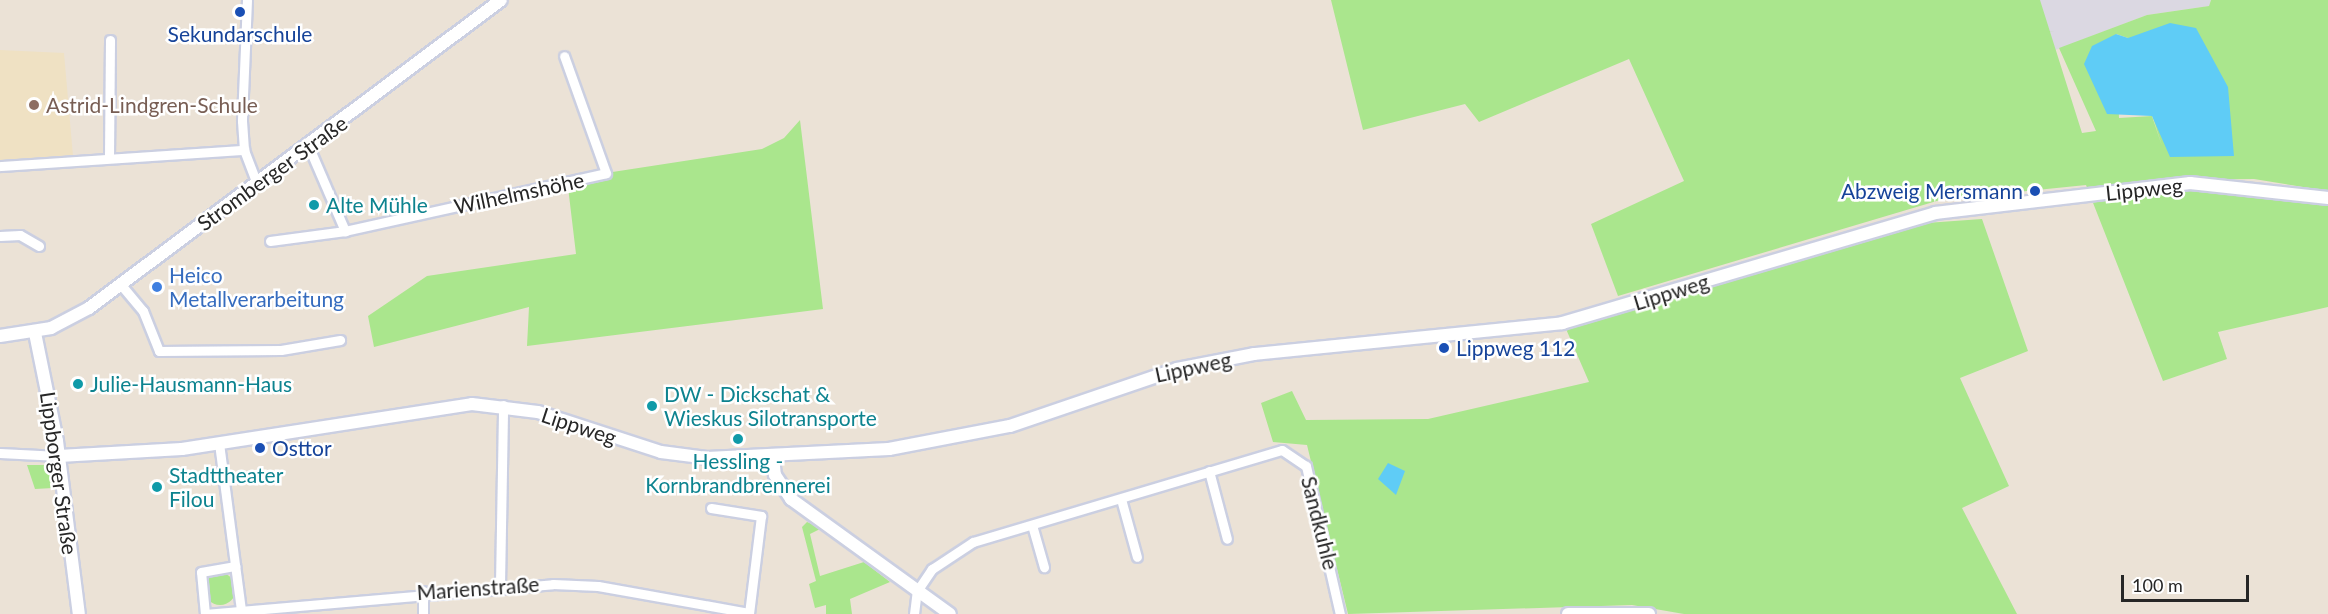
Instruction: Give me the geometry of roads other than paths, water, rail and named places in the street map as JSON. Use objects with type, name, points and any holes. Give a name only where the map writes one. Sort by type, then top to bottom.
[{"type":"street","points":[[247,0],[244,150],[257,184]]},
{"type":"street","name":"Stromberger Straße","points":[[0,336],[35,333],[68,321],[122,286],[501,0]]},
{"type":"street","points":[[109,156],[110,40]]},
{"type":"street","name":"Wilhelmshöhe","points":[[270,241],[345,231],[606,173],[564,56]]},
{"type":"street","points":[[308,145],[345,231]]},
{"type":"street","points":[[0,166],[109,156],[244,150]]},
{"type":"street","name":"Lippweg","points":[[59,456],[219,443],[472,404],[503,405],[661,453],[773,457],[889,449],[978,435],[1140,379],[1254,354],[1562,323],[1935,213],[2190,183],[2328,198]]},
{"type":"street","points":[[0,236],[20,235],[39,246]]},
{"type":"street","points":[[122,286],[143,311],[159,351],[280,350],[340,340]]},
{"type":"street","name":"Lippborger Straße","points":[[35,333],[59,456],[79,614]]},
{"type":"street","points":[[500,585],[503,405]]},
{"type":"street","points":[[219,443],[241,609]]},
{"type":"street","name":"Sandkuhle","points":[[917,591],[932,569],[957,550],[1271,451],[1300,458],[1340,614]]},
{"type":"street","points":[[0,453],[59,456]]},
{"type":"street","points":[[773,457],[774,476],[791,500],[950,614]]},
{"type":"street","points":[[1209,471],[1227,539]]},
{"type":"street","points":[[1121,499],[1137,557]]},
{"type":"street","points":[[711,508],[761,516],[749,613]]},
{"type":"street","points":[[1032,525],[1044,567]]},
{"type":"street","points":[[204,614],[201,572],[235,566]]},
{"type":"street","name":"Marienstraße","points":[[204,614],[500,585],[598,586],[749,613]]},
{"type":"street","points":[[423,591],[423,614]]},
{"type":"street","points":[[914,614],[917,591]]},
{"type":"street","points":[[317,603],[317,614]]},
{"type":"street","points":[[1568,614],[1649,614]]},
{"type":"water","points":[[2170,23],[2196,28],[2228,87],[2234,156],[2170,157],[2152,116],[2107,114],[2084,64],[2092,46],[2116,34],[2128,38]]},
{"type":"water","points":[[1388,463],[1405,471],[1396,495],[1378,479]]},
{"type":"place","name":"Sekundarschule","points":[[240,12]]},
{"type":"place","name":"Astrid-Lindgren-Schule","points":[[34,105]]},
{"type":"place","name":"Abzweig Mersmann","points":[[2035,191]]},
{"type":"place","name":"Alte Mühle","points":[[314,205]]},
{"type":"place","name":"Heico Metallverarbeitung","points":[[157,287]]},
{"type":"place","name":"Lippweg 112","points":[[1444,348]]},
{"type":"place","name":"Julie-Hausmann-Haus","points":[[78,384]]},
{"type":"place","name":"DW - Dickschat & Wieskus Silotransporte","points":[[652,406]]},
{"type":"place","name":"Hessling - Kornbrandbrennerei","points":[[738,439]]},
{"type":"place","name":"Osttor","points":[[260,448]]},
{"type":"place","name":"Stadttheater Filou","points":[[157,487]]}]
